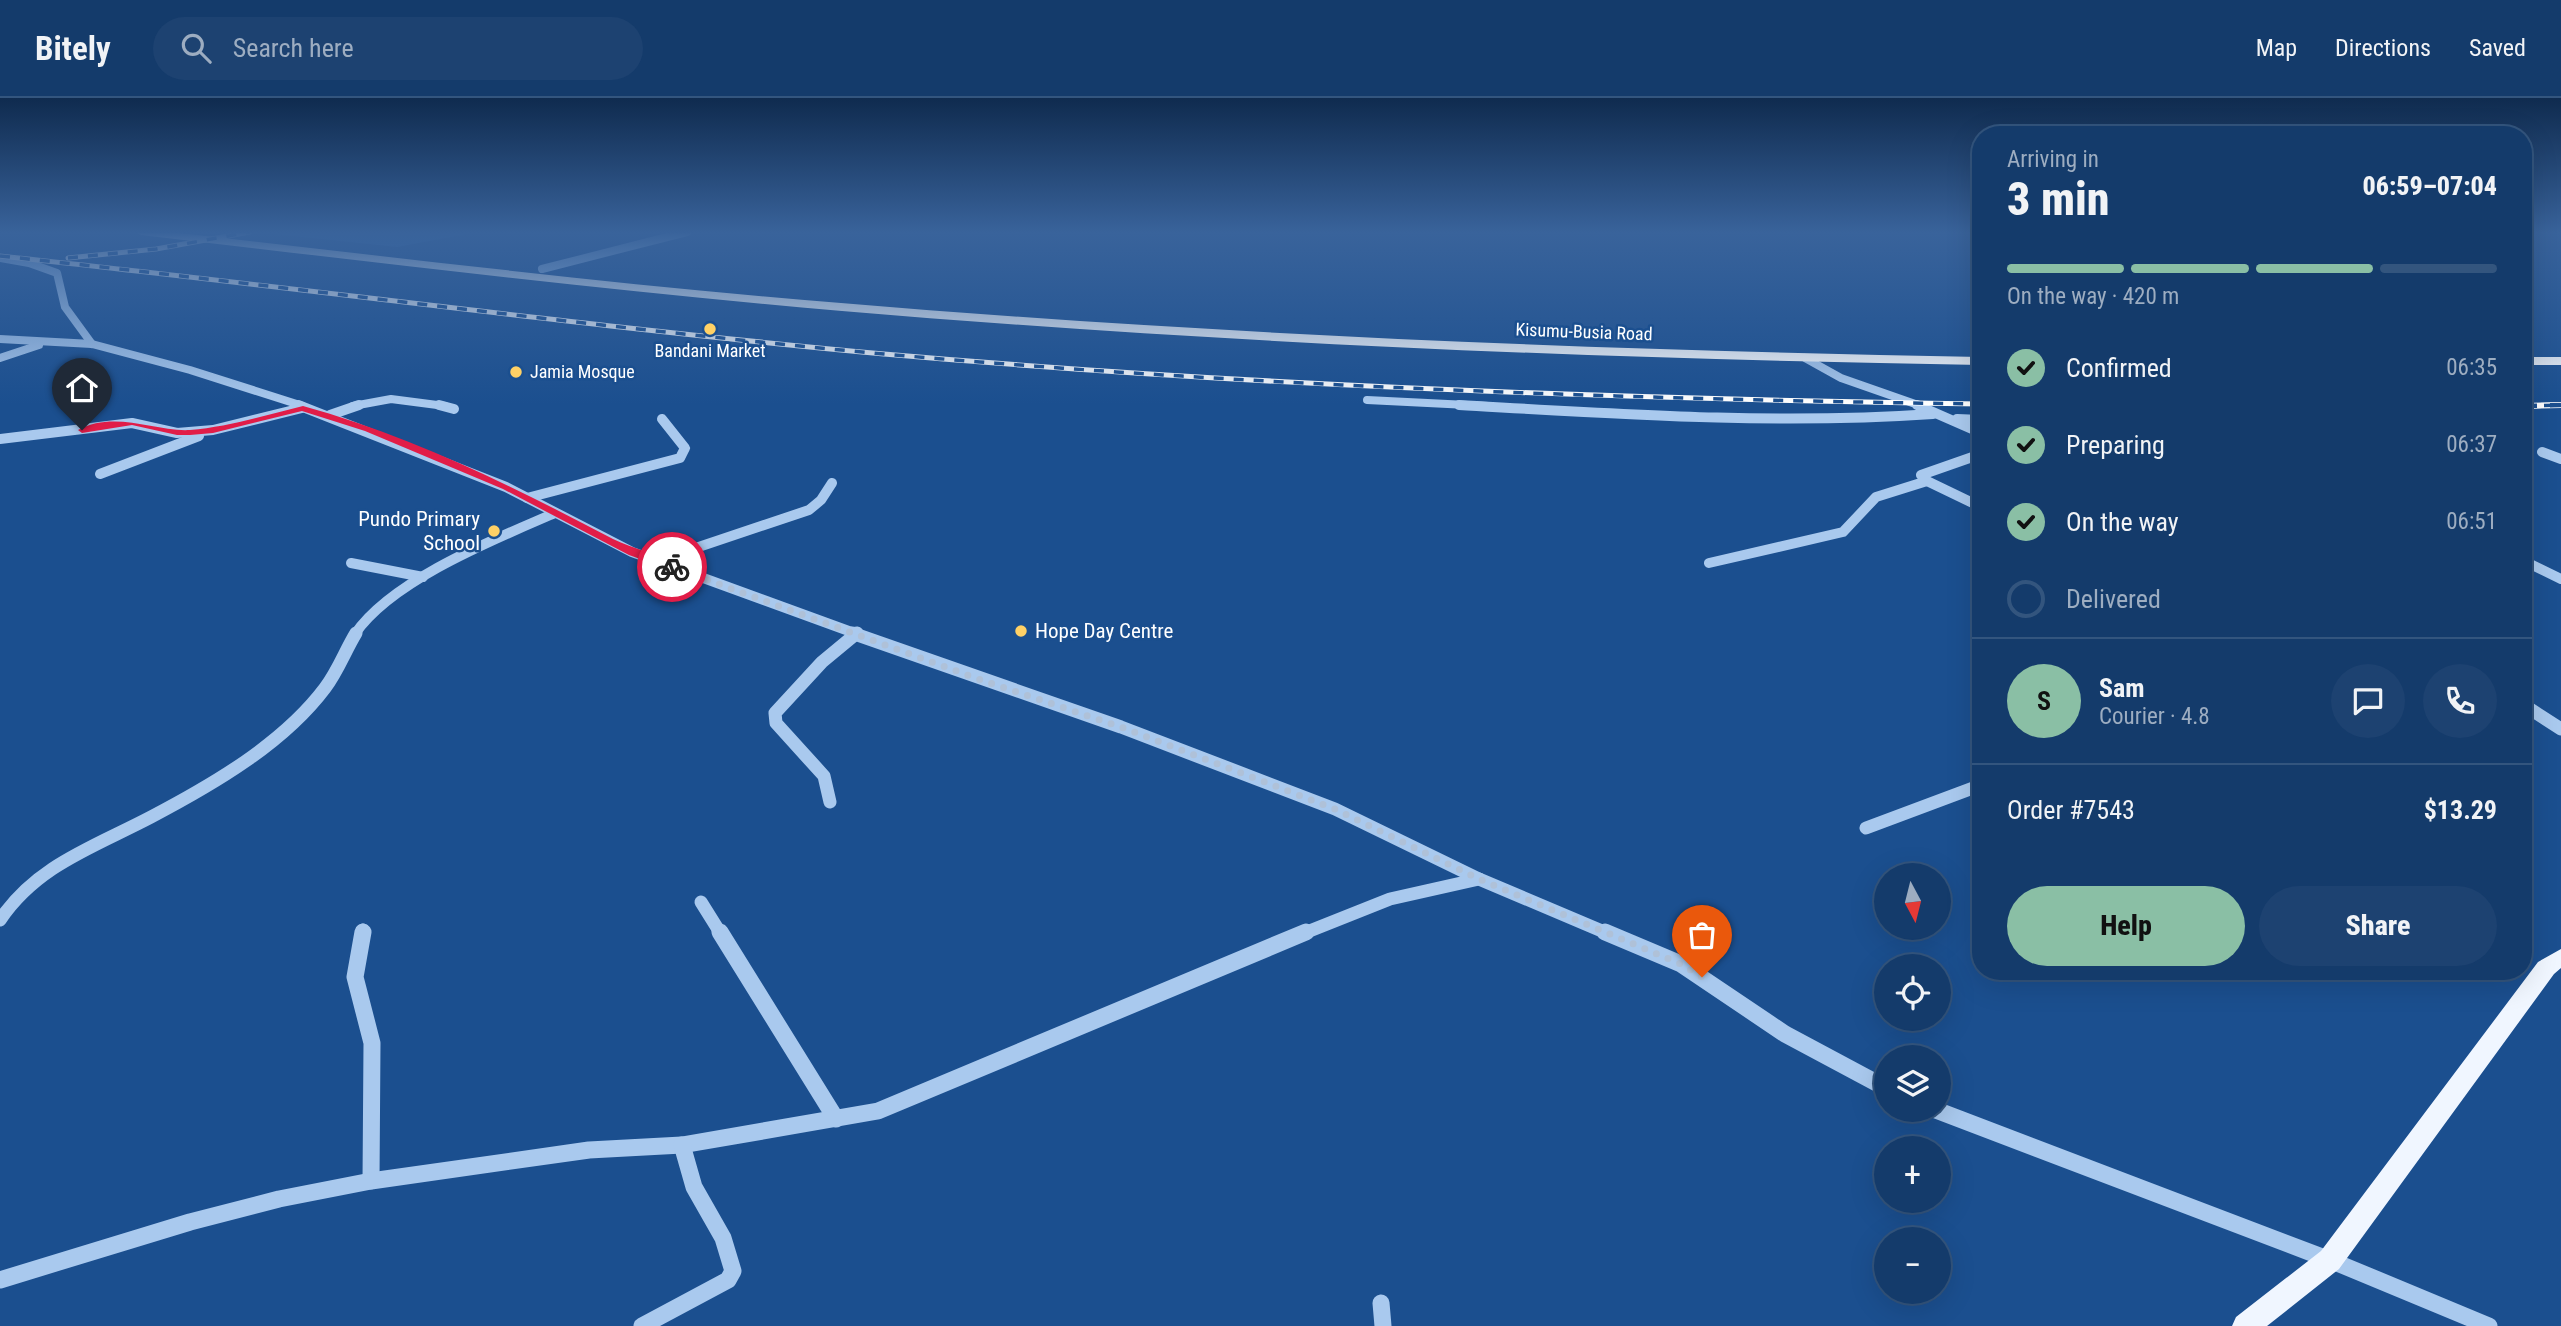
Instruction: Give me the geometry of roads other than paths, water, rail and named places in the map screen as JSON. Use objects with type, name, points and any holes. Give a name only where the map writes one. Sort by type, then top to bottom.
[{"type":"highway","name":"Kisumu-Busia Road","points":[[663,289],[1091,326],[1406,345],[1972,361]]},
{"type":"highway","name":"Kisumu-Busia Road","points":[[735,289],[855,302],[1184,326],[1549,344],[1972,354]]},
{"type":"highway","points":[[2532,354],[2561,354]]},
{"type":"highway","points":[[2532,361],[2561,361]]},
{"type":"main road","points":[[2246,1326],[2330,1259],[2491,1038],[2546,968],[2561,957]]},
{"type":"street","points":[[61,289],[65,307],[92,344]]},
{"type":"street","points":[[0,339],[92,344],[200,373],[330,415],[527,498],[632,552],[981,680],[1121,727],[1335,809],[1479,879],[1681,964],[1786,1034],[1874,1082]]},
{"type":"street","points":[[0,358],[48,342]]},
{"type":"street","points":[[1805,358],[1832,374],[1899,397],[1972,429]]},
{"type":"street","points":[[330,415],[361,402],[395,397],[454,409]]},
{"type":"street","points":[[1367,400],[1750,421],[1859,419],[1933,414]]},
{"type":"street","points":[[100,474],[213,430],[303,408]]},
{"type":"street","points":[[527,498],[680,458],[685,448],[662,419]]},
{"type":"street","points":[[1949,419],[1972,419]]},
{"type":"street","points":[[0,439],[132,423],[177,433],[213,430]]},
{"type":"street","points":[[2542,452],[2561,459]]},
{"type":"street","points":[[1972,457],[1925,472],[1922,477],[1972,503]]},
{"type":"street","points":[[1709,563],[1843,532],[1876,496],[1927,481]]},
{"type":"street","points":[[657,561],[809,510],[821,500],[832,483]]},
{"type":"street","points":[[0,920],[10,901],[42,874],[149,820],[286,727],[325,688],[359,627],[423,577],[472,550],[555,513]]},
{"type":"street","points":[[351,563],[423,577]]},
{"type":"street","points":[[2532,565],[2561,579]]},
{"type":"street","points":[[830,802],[824,776],[776,723],[775,713],[829,655],[857,633]]},
{"type":"street","points":[[2532,710],[2561,729]]},
{"type":"street","points":[[1866,828],[1972,788]]},
{"type":"street","points":[[0,1280],[190,1222],[279,1199],[371,1181],[589,1150],[682,1145],[878,1111],[1233,961],[1390,899],[1479,879]]},
{"type":"street","points":[[701,902],[836,1119]]},
{"type":"street","points":[[363,930],[355,977],[372,1043],[371,1181]]},
{"type":"street","points":[[1951,1116],[2330,1259],[2481,1324]]},
{"type":"street","points":[[642,1326],[728,1280],[733,1271],[724,1242],[692,1183],[690,1163],[682,1145]]},
{"type":"street","points":[[1381,1303],[1383,1326]]},
{"type":"railway","points":[[293,289],[662,332],[884,354],[1158,375],[1707,399],[1972,404]]},
{"type":"railway","points":[[2532,406],[2561,405]]},
{"type":"place","name":"Bandani Market","points":[[710,329]]},
{"type":"place","name":"Jamia Mosque","points":[[516,372]]},
{"type":"place","name":"Pundo Primary School","points":[[494,531]]},
{"type":"place","name":"Hope Day Centre","points":[[1021,631]]}]
